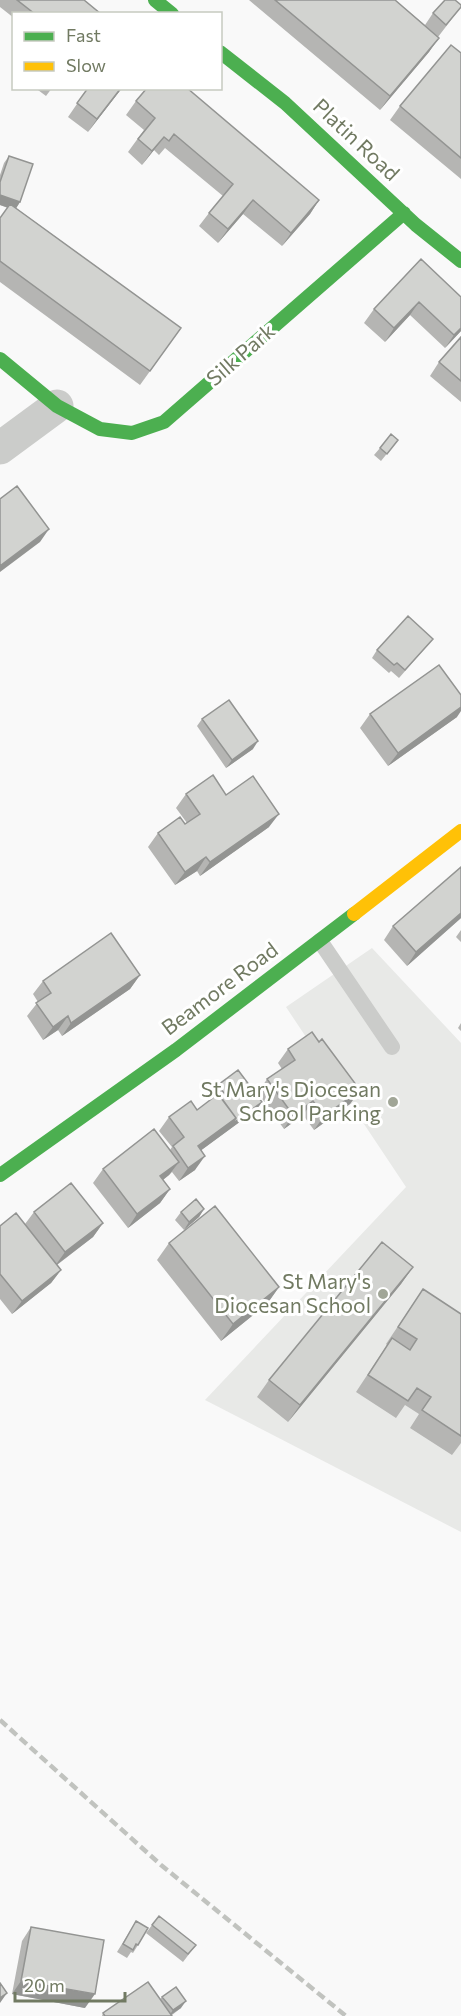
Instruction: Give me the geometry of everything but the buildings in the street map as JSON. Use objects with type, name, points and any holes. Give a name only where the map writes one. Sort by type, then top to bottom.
[{"type":"main road","points":[[155,0],[170,12]]},
{"type":"main road","name":"Platin Road","points":[[222,54],[285,103],[404,213],[461,261]]},
{"type":"main road","name":"Silk Park","points":[[0,359],[57,406],[100,429],[132,433],[164,422],[404,213]]},
{"type":"main road","name":"Beamore Road","points":[[0,1175],[64,1131],[320,941],[461,831]]},
{"type":"street","points":[[0,448],[57,406]]},
{"type":"lane","points":[[320,941],[392,1047]]},
{"type":"shaded area","name":"St Mary's Diocesan School","points":[[372,948],[461,1043],[461,1532],[205,1400],[406,1187],[286,1007]]},
{"type":"railway","points":[[0,1720],[161,1865],[346,2016]]},
{"type":"traffic: fast","points":[[155,0],[170,12]]},
{"type":"traffic: fast","points":[[222,54],[285,103],[416,225],[461,261]]},
{"type":"traffic: fast","points":[[0,359],[57,406],[100,429],[132,433],[164,422],[404,213]]},
{"type":"traffic: fast","points":[[0,1175],[176,1050],[354,914]]},
{"type":"traffic: slow","points":[[354,914],[461,831]]},
{"type":"place","name":"St Mary's Diocesan School Parking","points":[[393,1102]]},
{"type":"place","name":"St Mary's Diocesan School","points":[[383,1294]]}]
